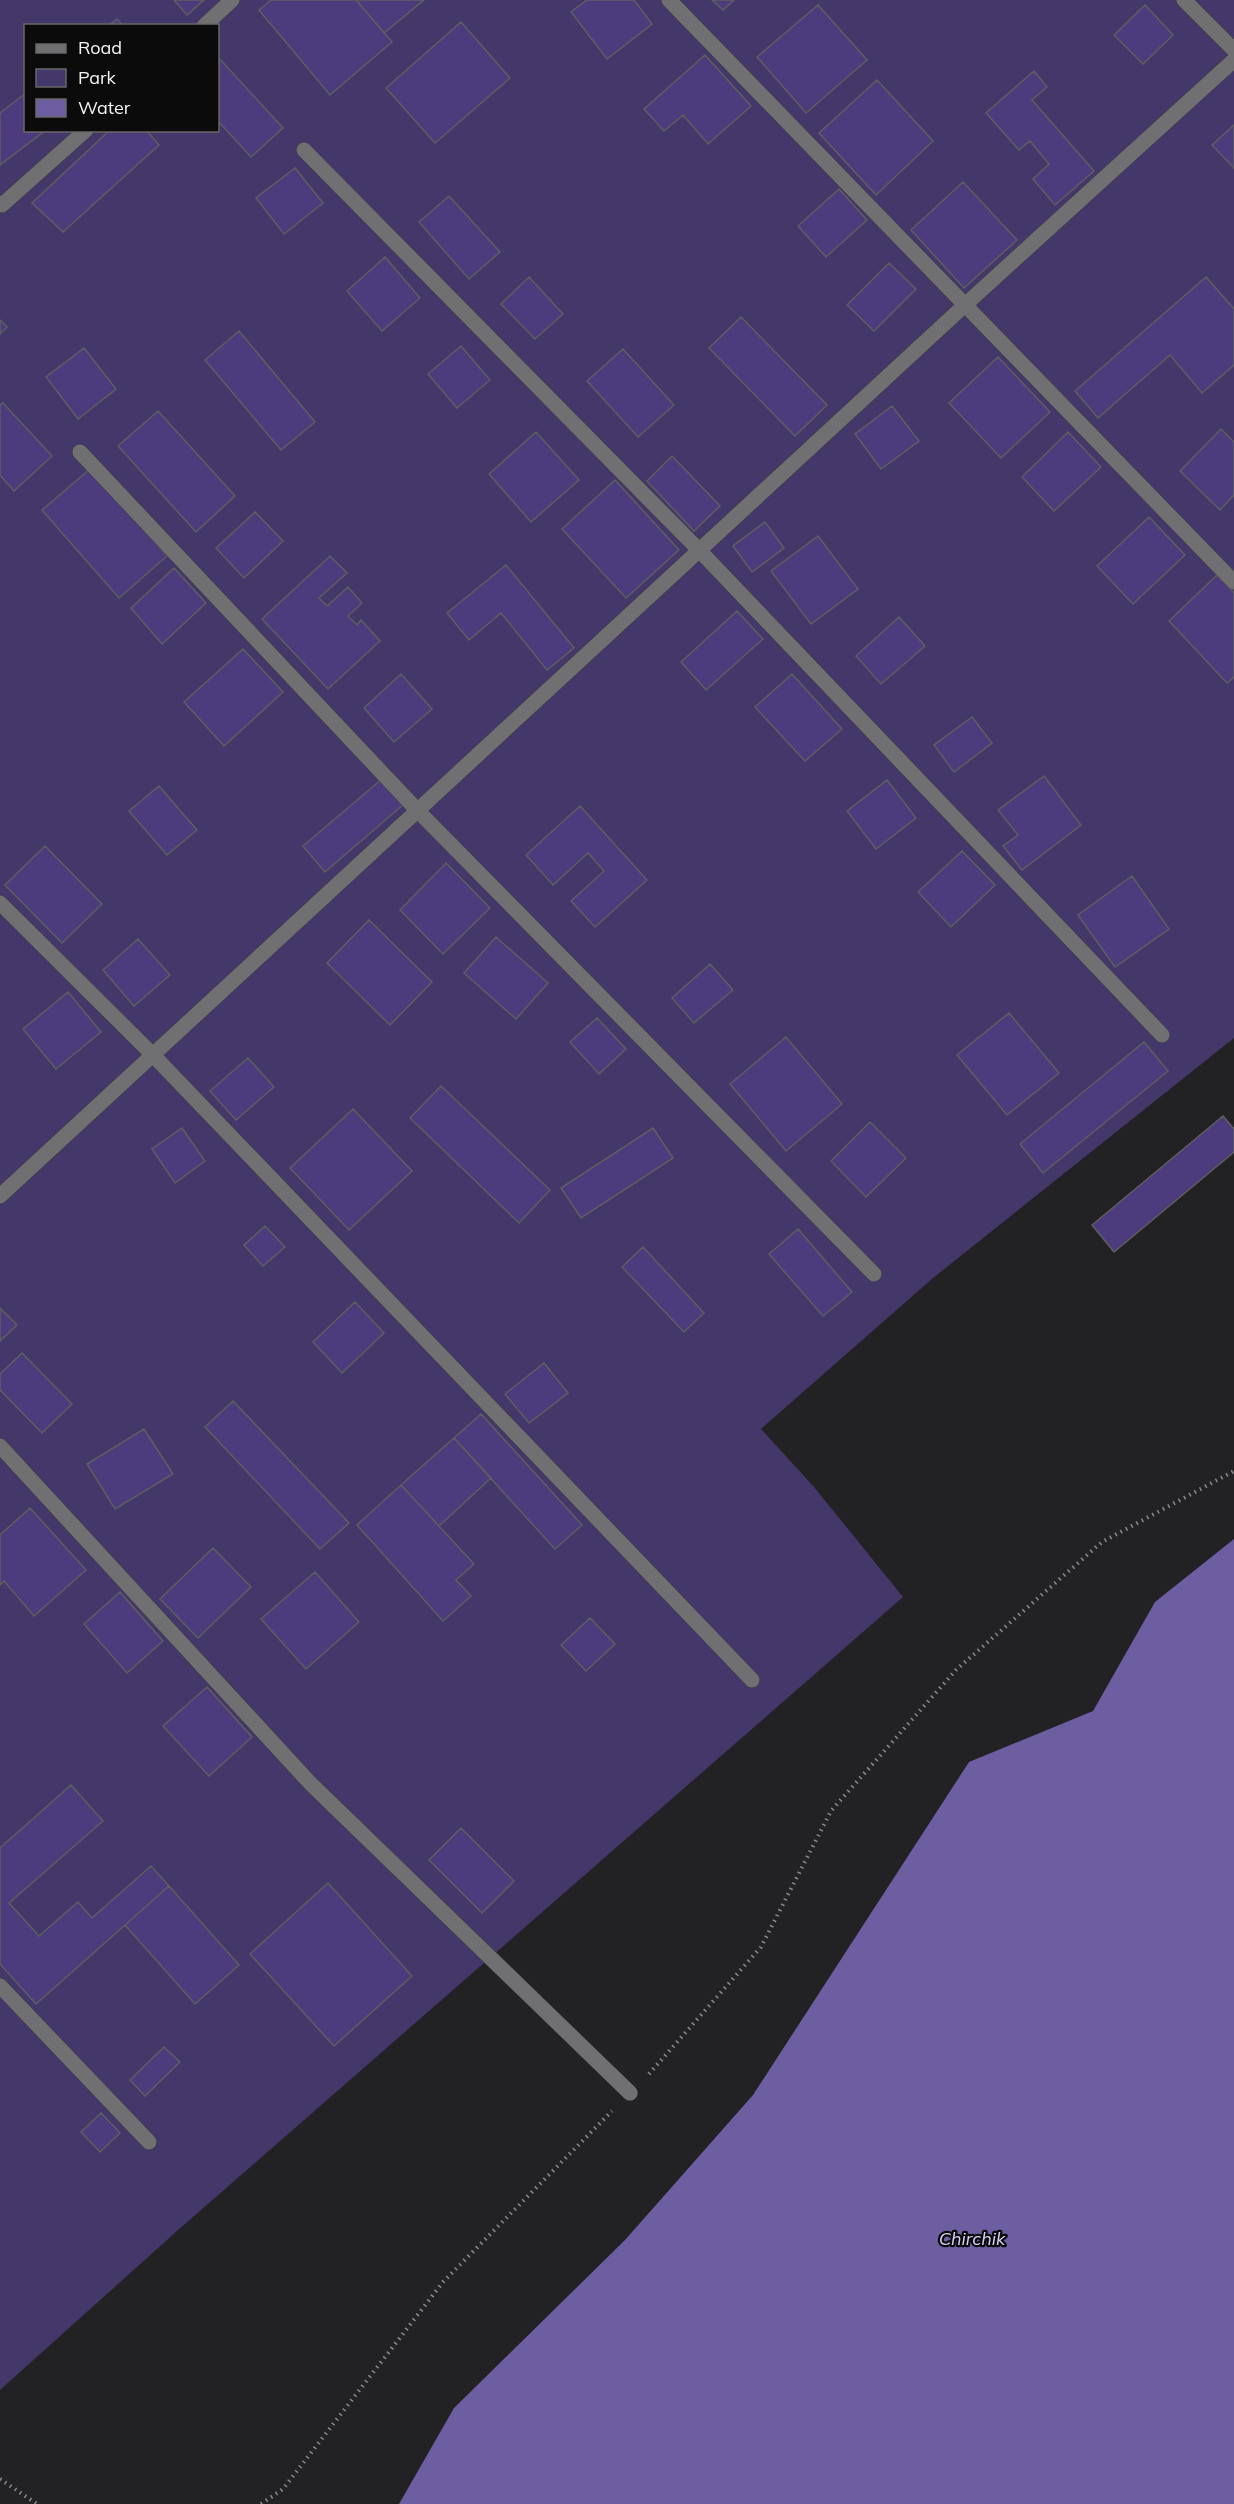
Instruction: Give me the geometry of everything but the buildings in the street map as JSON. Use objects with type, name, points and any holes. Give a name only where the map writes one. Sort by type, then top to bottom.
[{"type":"street","points":[[206,24],[232,0]]},
{"type":"street","points":[[669,0],[1234,582]]},
{"type":"street","points":[[1184,0],[1234,50]]},
{"type":"street","points":[[0,1196],[699,549],[1234,60]]},
{"type":"street","points":[[0,204],[2,205],[84,132]]},
{"type":"street","points":[[304,150],[699,549],[1162,1035]]},
{"type":"street","points":[[80,452],[417,810],[874,1274]]},
{"type":"street","points":[[0,903],[152,1054],[752,1680]]},
{"type":"street","points":[[0,1446],[310,1783],[630,2093]]},
{"type":"street","points":[[0,1986],[149,2142]]},
{"type":"path","points":[[261,2504],[283,2489],[442,2282],[663,2060],[761,1947],[831,1810],[956,1670],[1102,1542],[1234,1471]]},
{"type":"path","points":[[0,2479],[37,2504]]},
{"type":"green space","points":[[0,0],[1234,0],[1234,1038],[933,1278],[761,1429],[814,1487],[903,1597],[177,2231],[0,2390]]},
{"type":"water","name":"Chirchik","points":[[1234,1539],[1234,2504],[399,2504],[454,2408],[625,2240],[753,2095],[969,1762],[1093,1711],[1155,1602]]}]
